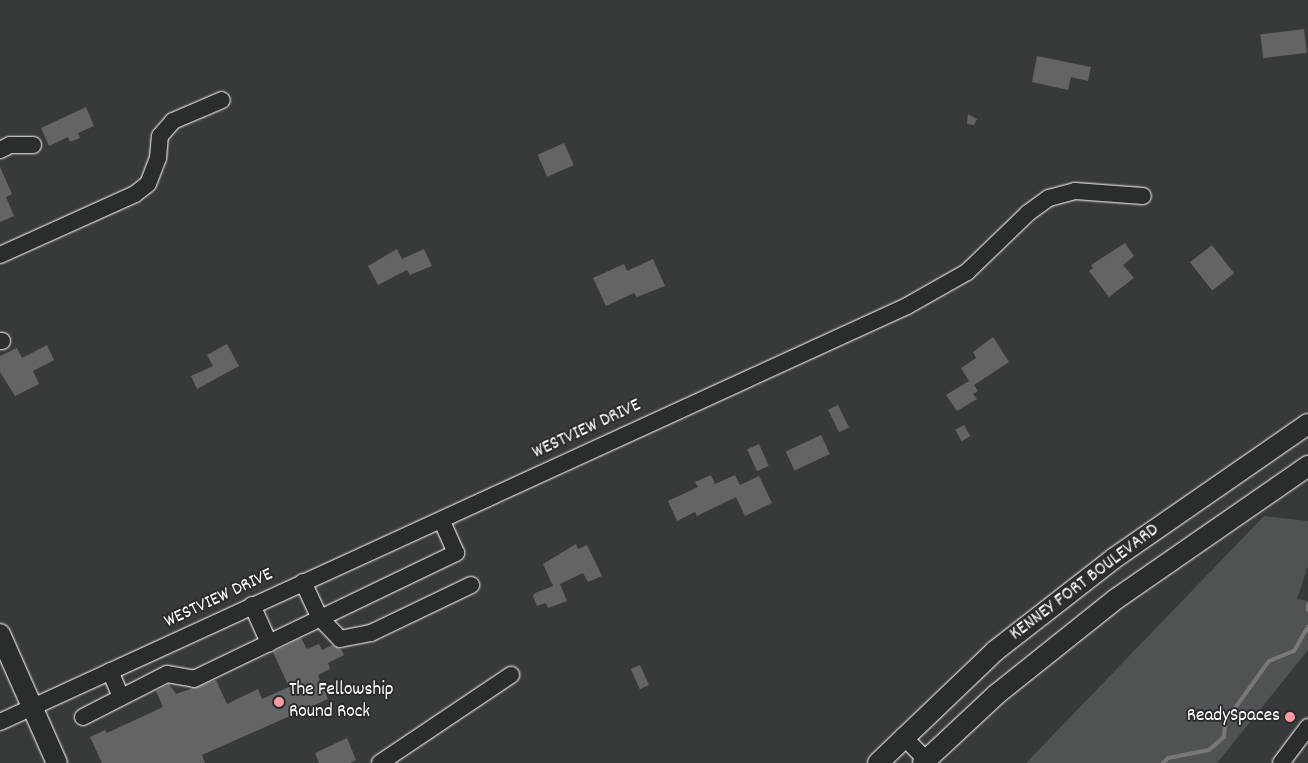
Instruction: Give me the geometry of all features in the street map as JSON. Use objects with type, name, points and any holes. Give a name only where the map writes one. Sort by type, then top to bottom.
[{"type":"main road","name":"KENNEY FORT BOULEVARD","points":[[878,763],[903,736],[994,651],[1114,559],[1308,424]]},
{"type":"main road","name":"KENNEY FORT BOULEVARD","points":[[925,761],[997,694],[1116,599],[1308,466]]},
{"type":"main road","points":[[0,634],[58,763]]},
{"type":"street","points":[[0,255],[135,194],[148,184],[158,158],[160,136],[173,121],[222,100]]},
{"type":"street","points":[[0,150],[10,145],[33,145]]},
{"type":"street","name":"WESTVIEW DRIVE","points":[[0,722],[252,605],[442,521],[941,288],[988,254],[1028,213],[1048,198],[1075,190],[1143,196]]},
{"type":"street","points":[[83,717],[167,674],[194,679],[456,553],[442,521]]},
{"type":"street","points":[[303,582],[320,618],[340,639],[371,633],[471,585]]},
{"type":"street","points":[[252,605],[269,642]]},
{"type":"street","points":[[110,670],[121,697]]},
{"type":"street","points":[[380,763],[511,675]]},
{"type":"street","points":[[1281,763],[1308,727]]},
{"type":"street","points":[[903,736],[925,761]]},
{"type":"shaded area","points":[[1264,516],[1308,521],[1308,566],[1297,599],[1308,601],[1308,650],[1217,763],[1026,763]]},
{"type":"building","points":[[1304,29],[1307,53],[1263,58],[1260,34]]},
{"type":"building","points":[[1037,56],[1091,67],[1088,81],[1071,77],[1068,90],[1032,82]]},
{"type":"building","points":[[86,107],[94,126],[78,133],[80,138],[70,142],[68,137],[49,146],[41,128]]},
{"type":"building","points":[[968,114],[977,119],[974,125],[967,124]]},
{"type":"building","points":[[564,143],[574,165],[547,177],[538,155]]},
{"type":"building","points":[[0,167],[12,194],[6,197],[14,216],[0,222]]},
{"type":"building","points":[[1125,243],[1134,256],[1123,265],[1134,278],[1109,297],[1089,271],[1093,268],[1091,265]]},
{"type":"building","points":[[1212,245],[1234,273],[1212,291],[1190,262]]},
{"type":"building","points":[[397,249],[402,259],[424,249],[432,266],[410,275],[407,270],[378,285],[368,266]]},
{"type":"building","points":[[653,259],[665,286],[637,297],[634,293],[606,306],[593,278],[624,264],[627,271]]},
{"type":"building","points":[[993,337],[1009,362],[974,385],[978,391],[973,394],[977,399],[957,411],[946,395],[969,381],[961,368],[976,358],[973,352]]},
{"type":"building","points":[[227,344],[239,366],[197,389],[191,376],[213,366],[207,355]]},
{"type":"building","points":[[47,345],[54,360],[33,371],[39,384],[15,396],[0,372],[0,356],[17,348],[22,358]]},
{"type":"building","points":[[838,405],[849,427],[839,432],[828,410]]},
{"type":"building","points":[[964,425],[970,436],[962,441],[955,430]]},
{"type":"building","points":[[821,435],[830,454],[795,471],[786,451]]},
{"type":"building","points":[[759,444],[769,466],[757,471],[747,449]]},
{"type":"building","points":[[711,475],[715,484],[735,475],[740,485],[759,476],[772,503],[745,516],[736,497],[697,516],[695,512],[677,521],[668,501],[698,487],[695,482]]},
{"type":"building","points":[[576,544],[578,549],[587,545],[602,576],[588,582],[583,573],[560,584],[567,601],[548,608],[546,603],[537,606],[533,596],[535,593],[553,586],[543,564]]},
{"type":"building","name":"The Fellowship Round Rock","points":[[301,638],[307,649],[319,644],[322,650],[332,645],[341,649],[344,655],[328,663],[330,669],[318,675],[328,699],[202,755],[205,763],[102,763],[90,737],[105,730],[107,733],[163,707],[156,691],[169,684],[176,694],[216,680],[227,704],[258,689],[262,699],[289,687],[273,652]]},
{"type":"building","points":[[640,665],[649,685],[640,689],[631,669]]},
{"type":"building","points":[[347,738],[356,760],[350,763],[319,763],[315,753]]},
{"type":"waterway","points":[[1308,604],[1308,610]]},
{"type":"waterway","points":[[1163,763],[1168,758],[1209,750],[1224,737],[1225,722],[1269,661],[1294,651],[1308,627]]},
{"type":"place","name":"The Fellowship Round Rock","points":[[279,702]]},
{"type":"place","name":"ReadySpaces","points":[[1290,717]]}]
